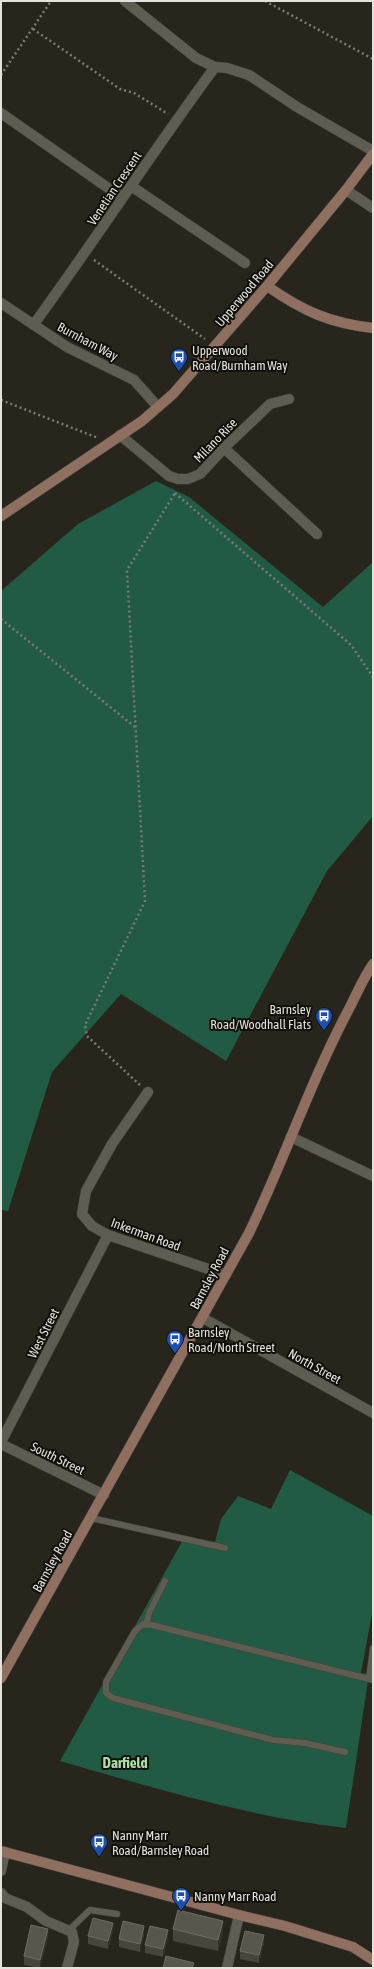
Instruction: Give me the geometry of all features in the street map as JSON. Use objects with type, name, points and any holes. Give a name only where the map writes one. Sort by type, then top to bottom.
[{"type":"street","points":[[125,1],[196,58],[215,67],[227,68],[249,75],[297,107],[373,151]]},
{"type":"street","name":"Venetian Crescent","points":[[34,324],[85,254],[121,197],[131,186],[176,119],[215,67]]},
{"type":"street","points":[[1,114],[121,197]]},
{"type":"street","name":"Upperwood Road","points":[[1,516],[142,421],[173,394],[267,286],[346,190],[373,154]]},
{"type":"street","points":[[131,186],[245,263]]},
{"type":"street","points":[[346,190],[373,208]]},
{"type":"street","points":[[267,286],[294,305],[311,313],[341,323],[373,328]]},
{"type":"street","name":"Burnham Way","points":[[1,303],[67,347],[134,380],[158,407]]},
{"type":"street","name":"Milano Rise","points":[[120,435],[169,476],[178,479],[188,479],[200,474],[224,448],[270,404],[289,399]]},
{"type":"street","points":[[224,448],[317,534]]},
{"type":"street","name":"Barnsley Road","points":[[1,1678],[226,1275],[267,1196],[333,1038],[372,966]]},
{"type":"street","name":"Inkerman Road","points":[[148,1092],[112,1144],[86,1192],[82,1214],[92,1226],[108,1235],[226,1275]]},
{"type":"street","points":[[291,1137],[373,1176]]},
{"type":"street","name":"West Street","points":[[1,1443],[108,1235]]},
{"type":"street","name":"North Street","points":[[203,1318],[373,1414]]},
{"type":"street","name":"South Street","points":[[1,1443],[104,1495]]},
{"type":"street","points":[[1,1871],[3,1852],[239,1916],[285,1926],[353,1947],[373,1960]]},
{"type":"street","points":[[1,1893],[5,1898],[27,1907],[46,1921],[69,1930],[73,1935],[74,1942],[67,1968]]},
{"type":"street","points":[[227,1968],[239,1916]]},
{"type":"lane","points":[[91,1518],[225,1548]]},
{"type":"lane","points":[[146,1624],[165,1581]]},
{"type":"lane","points":[[345,1752],[305,1743],[274,1740],[113,1698],[106,1693],[106,1682],[135,1631],[143,1624],[371,1679],[373,1648]]},
{"type":"lane","points":[[69,1930],[90,1910],[117,1914]]},
{"type":"path","points":[[1,76],[51,1]]},
{"type":"path","points":[[265,1],[373,59]]},
{"type":"path","points":[[33,29],[120,89],[134,93],[176,119]]},
{"type":"path","points":[[85,254],[215,347]]},
{"type":"path","points":[[1,400],[109,443]]},
{"type":"path","points":[[171,489],[351,645],[373,677]]},
{"type":"path","points":[[148,1092],[87,1036],[85,1025],[144,901],[127,570],[175,493]]},
{"type":"path","points":[[1,619],[135,728]]},
{"type":"green space","points":[[156,481],[189,497],[323,607],[373,562],[373,816],[327,871],[226,1061],[121,994],[52,1072],[8,1211],[1,1210],[1,591],[78,524]]},
{"type":"green space","points":[[290,1470],[373,1516],[373,1608],[361,1673],[369,1674],[346,1828],[274,1817],[238,1809],[166,1791],[60,1761],[184,1538],[215,1542],[221,1519],[238,1496],[271,1509]]},
{"type":"building","points":[[178,1910],[223,1921],[218,1940],[173,1929]]},
{"type":"building","points":[[93,1918],[113,1923],[108,1941],[88,1936]]},
{"type":"building","points":[[123,1921],[144,1926],[140,1944],[119,1939]]},
{"type":"building","points":[[31,1925],[48,1929],[40,1960],[24,1956]]},
{"type":"building","points":[[150,1926],[168,1930],[163,1949],[145,1945]]},
{"type":"building","points":[[245,1931],[264,1935],[259,1955],[240,1951]]},
{"type":"building","points":[[166,1956],[194,1963],[192,1968],[163,1968]]},
{"type":"place","name":"Upperwood Road/Burnham Way","points":[[179,372]]},
{"type":"place","name":"Barnsley Road/Woodhall Flats","points":[[324,1031]]},
{"type":"place","name":"Barnsley Road/North Street","points":[[175,1354]]},
{"type":"place","name":"Nanny Marr Road/Barnsley Road","points":[[99,1857]]},
{"type":"place","name":"Nanny Marr Road","points":[[181,1911]]},
{"type":"district","name":"Darfield","points":[[125,1763]]}]
